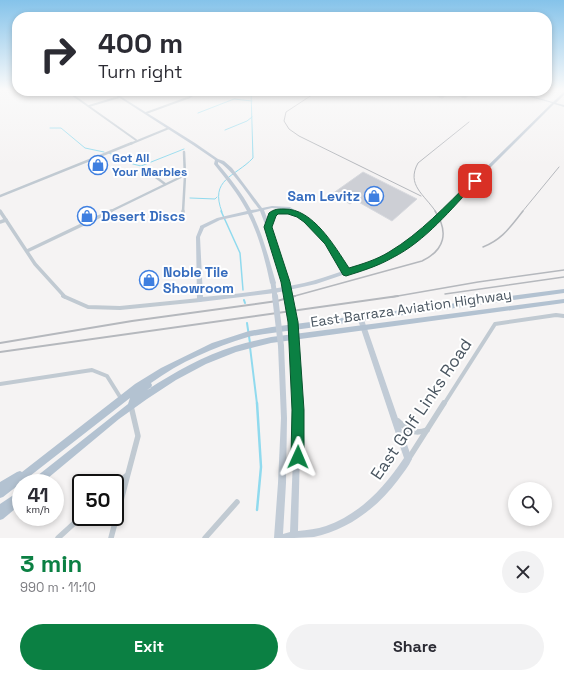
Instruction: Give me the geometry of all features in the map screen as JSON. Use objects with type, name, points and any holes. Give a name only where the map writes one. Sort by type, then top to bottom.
[{"type":"main road","points":[[148,114],[217,160],[223,162],[231,169],[261,209],[268,227],[286,282],[295,343],[298,418],[294,537]]},
{"type":"main road","points":[[346,272],[324,237],[315,227],[293,210],[284,206],[261,209],[219,219],[202,227],[198,237],[200,300],[299,286],[346,272],[384,259],[417,238],[543,114]]},
{"type":"main road","points":[[217,160],[216,164],[234,184],[251,212],[266,252],[273,283],[281,346],[284,418],[282,483],[278,538]]},
{"type":"main road","points":[[268,227],[272,214],[276,212],[289,211],[300,215]]},
{"type":"main road","name":"East Barraza Aviation Highway","points":[[0,494],[150,379],[203,350],[226,341],[260,332],[360,317],[564,291]]},
{"type":"main road","name":"East Barraza Aviation Highway","points":[[131,406],[163,382],[190,366],[239,347],[261,342],[363,327],[564,301]]},
{"type":"main road","points":[[360,317],[408,459]]},
{"type":"main road","points":[[50,474],[131,406],[132,400],[140,391],[167,371],[192,356],[226,341]]},
{"type":"main road","points":[[0,487],[43,460],[74,437]]},
{"type":"main road","points":[[47,474],[79,449]]},
{"type":"main road","name":"East Golf Links Road","points":[[282,538],[294,537],[325,530],[352,518],[376,500],[389,486],[408,459]]},
{"type":"main road","points":[[0,509],[12,500]]},
{"type":"main road","points":[[0,516],[12,506]]},
{"type":"street","points":[[100,114],[136,140]]},
{"type":"street","points":[[0,196],[169,128]]},
{"type":"street","points":[[183,213],[185,175],[184,152]]},
{"type":"street","points":[[146,169],[165,184]]},
{"type":"street","points":[[27,252],[185,175]]},
{"type":"street","points":[[0,211],[42,274],[63,296],[88,306],[120,308],[200,300]]},
{"type":"street","points":[[0,222],[6,220]]},
{"type":"street","name":"East Golf Links Road","points":[[408,459],[496,324],[564,316]]},
{"type":"street","points":[[0,384],[92,370],[107,376],[122,400]]},
{"type":"street","points":[[111,538],[138,436],[131,406]]},
{"type":"street","points":[[394,418],[410,432],[419,433],[428,429]]},
{"type":"street","points":[[124,478],[127,475]]},
{"type":"street","points":[[205,538],[237,502]]},
{"type":"street","points":[[58,538],[72,525]]},
{"type":"building","name":"Sam Levitz","points":[[363,172],[417,199],[392,221],[355,200],[350,204],[332,194]]},
{"type":"waterway","points":[[222,212],[219,201],[221,185],[253,158],[252,117]]},
{"type":"waterway","points":[[225,130],[247,121],[252,117]]},
{"type":"waterway","points":[[50,128],[61,128],[85,148],[104,152]]},
{"type":"waterway","points":[[109,153],[141,166],[184,149]]},
{"type":"waterway","points":[[190,198],[215,199],[217,197]]},
{"type":"waterway","points":[[221,211],[240,253],[243,290]]},
{"type":"waterway","points":[[247,323],[250,343]]},
{"type":"waterway","points":[[250,347],[257,404]]},
{"type":"waterway","points":[[257,403],[261,467],[257,510]]},
{"type":"railway","points":[[286,114],[284,121],[289,129],[299,136],[421,196]]},
{"type":"railway","points":[[436,212],[418,189],[415,183],[415,171],[418,163],[469,122]]},
{"type":"railway","points":[[522,212],[559,167]]},
{"type":"railway","points":[[291,297],[422,261],[430,257],[440,246],[443,233],[442,226],[435,211]]},
{"type":"railway","points":[[483,247],[501,236],[523,211]]},
{"type":"railway","points":[[397,296],[478,282],[564,270]]},
{"type":"railway","points":[[445,294],[564,277]]},
{"type":"railway","points":[[0,343],[132,321],[277,301],[295,296]]},
{"type":"railway","points":[[0,352],[397,296]]},
{"type":"railway","points":[[392,297],[397,296]]},
{"type":"place","name":"Got All Your Marbles","points":[[98,165]]},
{"type":"place","name":"Sam Levitz","points":[[374,196]]},
{"type":"place","name":"Desert Discs","points":[[87,216]]},
{"type":"place","name":"Noble Tile Showroom","points":[[149,280]]},
{"type":"route","points":[[298,457],[298,410],[293,322],[286,282],[279,256],[268,227],[272,214],[282,210],[289,211],[300,215],[307,220],[328,242],[346,272],[377,262],[391,255],[417,238],[475,181]]}]
